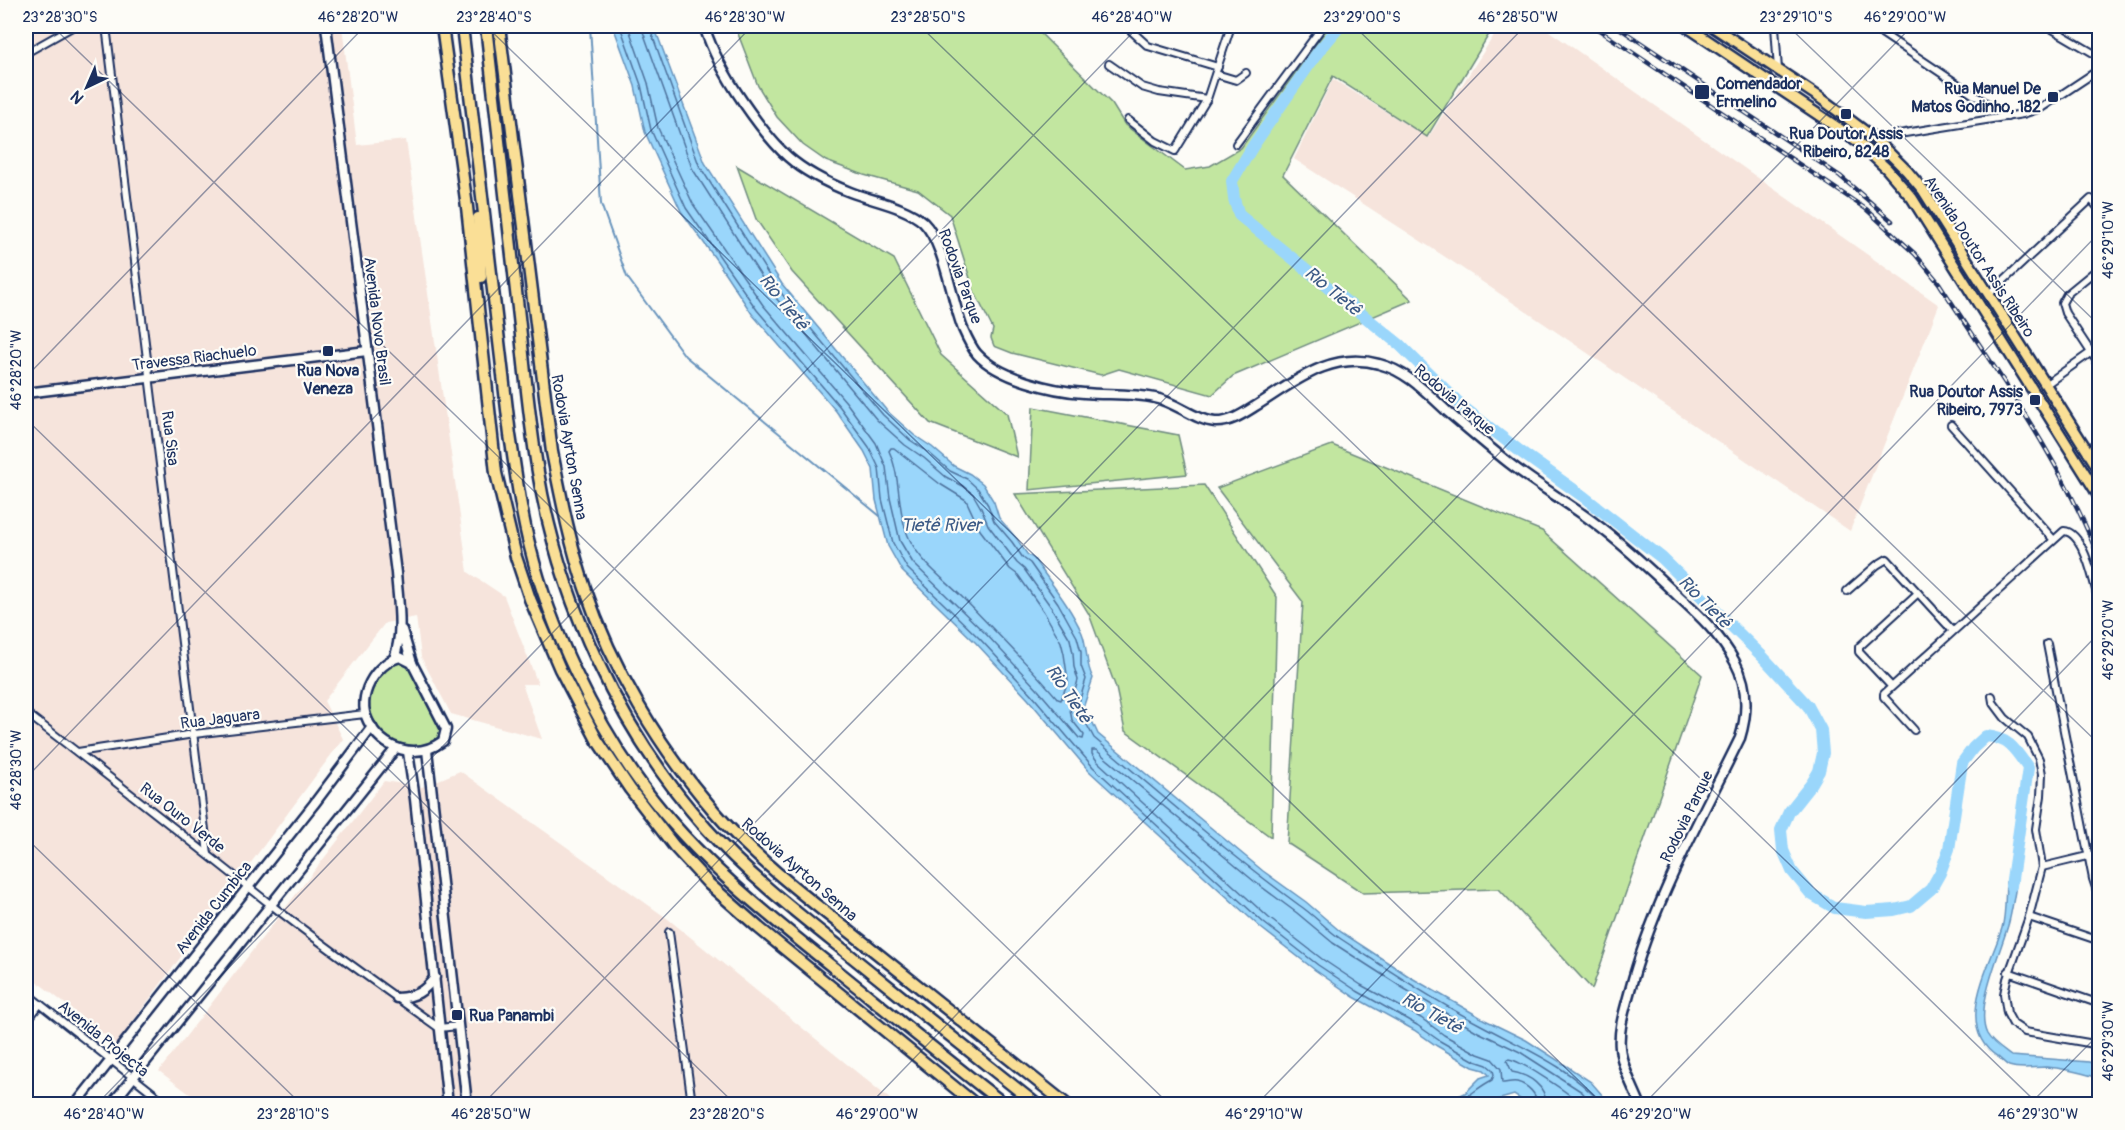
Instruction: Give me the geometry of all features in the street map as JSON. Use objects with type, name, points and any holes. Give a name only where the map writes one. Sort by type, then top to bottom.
[{"type":"highway","points":[[442,26],[464,179],[496,473],[516,557],[546,639],[597,740],[648,814],[674,846],[716,891],[768,936],[975,1104]]},
{"type":"highway","points":[[462,26],[520,503],[542,587],[565,648],[583,687],[606,729],[643,787],[708,862],[767,914],[1004,1104]]},
{"type":"highway","name":"Rodovia Ayrton Senna","points":[[486,26],[538,475],[567,585],[589,642],[616,700],[675,790],[734,858],[795,911],[1036,1104]]},
{"type":"highway","name":"Rodovia Ayrton Senna","points":[[499,26],[552,452],[560,495],[586,590],[628,684],[665,747],[697,790],[734,832],[826,913],[1066,1104]]},
{"type":"highway","points":[[471,110],[482,281],[478,312]]},
{"type":"main road","name":"Avenida Doutor Assis Ribeiro","points":[[1686,26],[1856,140],[1887,169],[1912,198],[2062,438],[2097,487]]},
{"type":"main road","name":"Avenida Doutor Assis Ribeiro","points":[[1712,26],[1819,97],[1874,138],[1923,190],[1987,296],[2100,471]]},
{"type":"main road","points":[[2097,487],[2100,499]]},
{"type":"street","points":[[26,53],[74,26]]},
{"type":"street","name":"Rua Sisa","points":[[106,26],[208,854]]},
{"type":"street","name":"Avenida Novo Brasil","points":[[326,26],[396,573],[400,621],[394,659]]},
{"type":"street","name":"Rodovia Parque","points":[[704,26],[723,74],[768,139],[778,149],[813,176],[907,213],[924,224],[931,232],[970,345],[992,366],[1052,389],[1155,398],[1174,404],[1210,422],[1221,422],[1244,413],[1325,365],[1352,360],[1379,364],[1406,376],[1512,465],[1593,522],[1665,584],[1710,627],[1725,645],[1741,674],[1746,701],[1745,721],[1740,738],[1666,891],[1637,963],[1623,1016],[1620,1050],[1640,1104]]},
{"type":"street","points":[[1126,26],[1148,46],[1217,70],[1236,80],[1246,73]]},
{"type":"street","points":[[1128,120],[1155,141],[1175,151],[1207,99],[1231,26]]},
{"type":"street","points":[[1236,144],[1323,26]]},
{"type":"street","points":[[1775,26],[1778,71]]},
{"type":"street","points":[[1871,26],[2007,117]]},
{"type":"street","points":[[2047,26],[2100,57]]},
{"type":"street","points":[[1109,64],[1142,87],[1159,92],[1207,99]]},
{"type":"street","points":[[1874,138],[2023,114],[2041,108],[2100,69]]},
{"type":"street","points":[[1987,296],[2091,199],[2100,210]]},
{"type":"street","points":[[2100,267],[2063,299],[2065,313],[2100,366]]},
{"type":"street","points":[[2045,385],[2100,346]]},
{"type":"street","name":"Travessa Riachuelo","points":[[26,393],[367,351]]},
{"type":"street","points":[[1951,425],[2054,539]]},
{"type":"street","points":[[1914,730],[1884,698],[1884,693],[2054,539],[2067,531],[2082,547],[2100,606]]},
{"type":"street","points":[[1847,591],[1887,559],[1952,630]]},
{"type":"street","points":[[1890,686],[1859,652],[1859,647],[1918,593]]},
{"type":"street","name":"Avenida Novo Brasil","points":[[400,621],[412,663]]},
{"type":"street","points":[[2047,644],[2089,856],[2100,900]]},
{"type":"street","points":[[394,659],[406,659],[412,663],[446,729],[443,741],[427,750],[408,752],[396,748],[372,727],[365,714],[365,702],[378,668],[394,659]]},
{"type":"street","points":[[1992,696],[1992,700],[2005,718],[2028,737],[2039,759],[2042,790],[2037,830],[2042,867],[2029,917],[2008,972],[2005,988],[2008,1017],[2013,1024],[2025,1032],[2100,1045]]},
{"type":"street","name":"Rua Ouro Verde","points":[[26,713],[272,905],[439,1028]]},
{"type":"street","name":"Rua Jaguara","points":[[78,752],[194,734],[365,714]]},
{"type":"street","name":"Avenida Cumbica","points":[[76,1104],[249,887],[372,727]]},
{"type":"street","points":[[112,1104],[396,748]]},
{"type":"street","points":[[427,750],[467,1104]]},
{"type":"street","points":[[408,752],[448,1104]]},
{"type":"street","points":[[2042,867],[2100,853]]},
{"type":"street","points":[[2029,917],[2100,941]]},
{"type":"street","points":[[669,932],[692,1104]]},
{"type":"street","points":[[2008,972],[2100,1004]]},
{"type":"street","points":[[397,998],[415,996],[429,986],[435,977]]},
{"type":"street","name":"Avenida Projecta","points":[[26,993],[166,1104]]},
{"type":"street","points":[[26,1022],[40,1004]]},
{"type":"street","points":[[439,1028],[458,1026]]},
{"type":"shaded area","points":[[26,26],[342,26],[357,145],[406,140],[468,572],[504,596],[538,684],[522,684],[542,739],[451,714],[421,657],[416,617],[385,623],[324,701],[343,739],[116,1044],[26,973]]},
{"type":"shaded area","points":[[1500,26],[1542,26],[1939,305],[1850,531],[1453,262],[1294,159],[1333,79],[1428,138]]},
{"type":"shaded area","points":[[460,771],[668,919],[896,1104],[203,1104],[159,1071],[384,781],[422,787]]},
{"type":"green space","points":[[735,26],[1033,26],[1112,104],[1125,125],[1185,170],[1210,166],[1241,148],[1329,26],[1494,26],[1427,137],[1333,76],[1283,175],[1412,300],[1233,376],[1212,395],[1119,369],[1101,375],[1012,353],[994,346],[991,338],[993,329],[974,291],[950,215],[918,190],[864,175],[826,161],[803,145],[777,117],[758,86]]},
{"type":"green space","points":[[737,166],[894,259],[941,355],[1007,414],[1017,457],[930,423],[792,272],[756,219]]},
{"type":"green space","points":[[1033,407],[1178,435],[1187,474],[1029,490]]},
{"type":"green space","points":[[1332,445],[1542,531],[1702,675],[1592,989],[1499,889],[1363,893],[1287,843],[1303,602],[1217,488]]},
{"type":"green space","points":[[1204,485],[1277,597],[1271,837],[1125,731],[1116,688],[1089,614],[1015,494]]},
{"type":"green space","points":[[400,663],[408,667],[440,730],[438,737],[419,747],[401,746],[386,738],[376,724],[370,707],[371,690],[381,674]]},
{"type":"water","name":"Tietê River","points":[[613,26],[654,26],[705,163],[782,284],[887,411],[954,466],[983,484],[994,502],[999,518],[1060,594],[1084,639],[1093,678],[1083,708],[1098,734],[1263,871],[1306,902],[1341,932],[1410,977],[1485,1020],[1526,1040],[1562,1063],[1591,1082],[1610,1104],[1528,1104],[1514,1095],[1491,1104],[1441,1104],[1465,1093],[1480,1078],[1489,1075],[1484,1070],[1473,1067],[1414,1030],[1354,997],[1261,928],[1089,771],[1028,699],[976,643],[902,571],[888,546],[876,500],[873,469],[864,451],[836,411],[752,314],[681,211],[645,132],[635,86]]},
{"type":"water","points":[[2006,882],[2016,885],[2009,922],[1986,994],[1984,1023],[1987,1034],[2011,1056],[2089,1062],[2099,1066],[2099,1078],[2059,1068],[2009,1066],[1984,1044],[1978,1030],[1976,1013],[1978,996],[2003,923]]},
{"type":"waterway","points":[[590,26],[601,204],[627,277],[685,356],[880,516]]},
{"type":"waterway","name":"Rio Tietê","points":[[1340,26],[1318,52],[1253,146],[1232,181],[1239,215],[1400,345],[1463,407],[1662,558],[1762,656],[1808,706],[1821,730],[1823,753],[1819,771],[1789,812],[1781,830],[1783,850],[1792,871],[1811,894],[1835,908],[1866,912],[1911,906],[1931,889],[1949,849],[1962,763],[1986,736],[2006,742],[2028,768],[2011,886]]},
{"type":"railway","points":[[1593,26],[1866,209],[1915,254],[1939,283],[2027,418],[2068,489],[2100,562]]},
{"type":"railway","points":[[1616,26],[1840,176],[1892,221]]},
{"type":"place","name":"Comendador Ermelino","points":[[1702,92]]},
{"type":"place","name":"Rua Manuel De Matos Godinho, 182","points":[[2053,97]]},
{"type":"place","name":"Rua Doutor Assis Ribeiro, 8248","points":[[1846,114]]},
{"type":"place","name":"Rua Nova Veneza","points":[[328,351]]},
{"type":"place","name":"Rua Doutor Assis Ribeiro, 7973","points":[[2035,400]]},
{"type":"place","name":"Rua Panambi","points":[[457,1015]]}]
